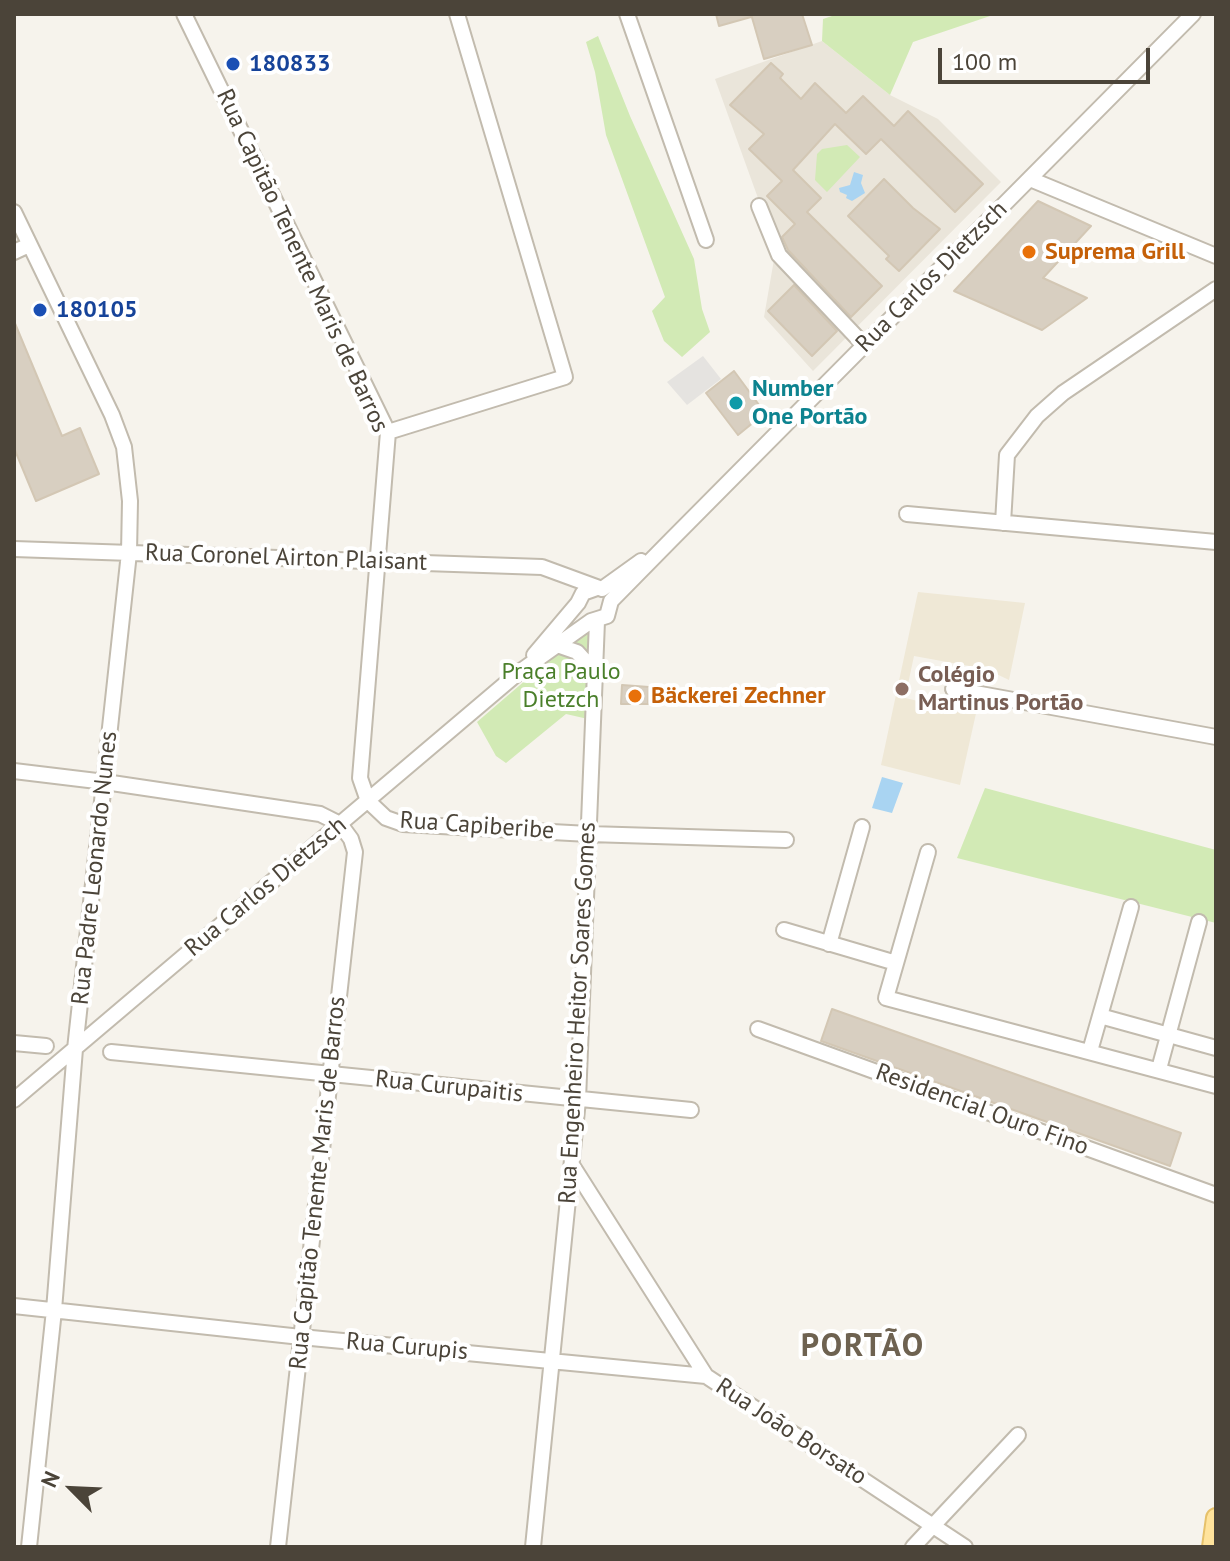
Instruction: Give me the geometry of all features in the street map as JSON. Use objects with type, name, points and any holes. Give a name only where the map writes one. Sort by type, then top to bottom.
[{"type":"main road","points":[[1212,1547],[1216,1518]]},
{"type":"street","name":"Rua Capitão Tenente Maris de Barros","points":[[184,14],[388,432],[360,778],[368,801]]},
{"type":"street","points":[[388,432],[565,377],[457,14]]},
{"type":"street","points":[[627,14],[706,240]]},
{"type":"street","name":"Rua Carlos Dietzsch","points":[[518,673],[587,590],[604,593],[671,540],[1193,14]]},
{"type":"street","points":[[1030,179],[1216,256]]},
{"type":"street","points":[[759,206],[779,255],[864,345]]},
{"type":"street","name":"Rua Padre Leonardo Nunes","points":[[14,212],[112,415],[124,447],[130,501],[129,553],[75,1049],[54,1310],[29,1547]]},
{"type":"street","points":[[14,252],[29,245]]},
{"type":"street","points":[[1003,523],[1007,455],[1037,416],[1063,393],[1216,289]]},
{"type":"street","points":[[907,514],[1216,542]]},
{"type":"street","name":"Rua Coronel Airton Plaisant","points":[[14,549],[542,567],[604,593]]},
{"type":"street","points":[[557,572],[582,614],[594,621]]},
{"type":"street","name":"Rua Carlos Dietzsch","points":[[14,1100],[518,673],[594,621],[607,616],[604,593]]},
{"type":"street","name":"Rua Engenheiro Heitor Soares Gomes","points":[[533,1547],[578,1100],[595,672],[594,621]]},
{"type":"street","points":[[557,645],[577,652],[595,672]]},
{"type":"street","points":[[953,689],[1216,737]]},
{"type":"street","points":[[14,771],[320,814],[340,824]]},
{"type":"street","name":"Rua Capiberibe","points":[[368,801],[379,814],[403,824],[786,840]]},
{"type":"street","name":"Rua Capitão Tenente Maris de Barros","points":[[278,1547],[355,852],[349,835],[340,824]]},
{"type":"street","points":[[829,944],[862,827]]},
{"type":"street","points":[[928,852],[886,998],[1216,1086]]},
{"type":"street","points":[[1090,1051],[1131,907]]},
{"type":"street","points":[[1159,1069],[1199,922]]},
{"type":"street","points":[[784,930],[896,963]]},
{"type":"street","points":[[1100,1016],[1216,1048]]},
{"type":"street","name":"Residencial Ouro Fino","points":[[758,1029],[1213,1193]]},
{"type":"street","points":[[14,1043],[46,1046]]},
{"type":"street","name":"Rua Curupaitis","points":[[111,1052],[691,1110]]},
{"type":"street","name":"Rua João Borsato","points":[[572,1165],[706,1376],[965,1547]]},
{"type":"street","name":"Rua Curupis","points":[[14,1306],[706,1376]]},
{"type":"street","points":[[913,1547],[1018,1435]]},
{"type":"shaded area","points":[[822,41],[890,95],[938,119],[1001,182],[813,371],[764,317],[776,248],[715,79]]},
{"type":"shaded area","points":[[703,356],[721,379],[687,405],[667,382]]},
{"type":"shaded area","name":"Colégio Martinus Portão","points":[[918,592],[1025,603],[1009,680],[986,669],[914,656],[905,698],[953,709],[977,709],[960,785],[881,765]]},
{"type":"green space","points":[[838,14],[996,14],[913,42],[890,95],[822,41],[823,19]]},
{"type":"green space","points":[[598,36],[694,259],[702,309],[710,332],[682,357],[664,341],[652,311],[665,297],[606,135],[595,72],[586,42]]},
{"type":"green space","points":[[847,145],[860,157],[827,192],[815,180],[817,154],[822,149]]},
{"type":"green space","name":"Praça Paulo Dietzch","points":[[591,624],[588,719],[566,714],[506,763],[496,756],[477,722]]},
{"type":"green space","points":[[985,788],[1216,850],[1216,923],[957,858]]},
{"type":"water","points":[[854,172],[863,175],[861,183],[865,193],[852,201],[839,188],[850,185]]},
{"type":"water","points":[[882,777],[903,783],[892,813],[872,808]]},
{"type":"building","points":[[716,14],[751,14],[751,17],[719,26]]},
{"type":"building","points":[[751,14],[802,14],[812,45],[764,59]]},
{"type":"building","points":[[771,63],[783,74],[780,78],[801,99],[815,83],[846,113],[863,96],[894,126],[908,111],[983,184],[955,212],[881,139],[866,154],[835,124],[793,170],[821,198],[807,212],[882,286],[851,317],[788,250],[782,237],[795,224],[767,196],[782,181],[749,149],[764,134],[730,105]]},
{"type":"building","points":[[884,179],[940,229],[899,271],[886,259],[889,256],[848,216]]},
{"type":"building","name":"Suprema Grill","points":[[1038,201],[1091,226],[1043,278],[1087,298],[1042,330],[954,291]]},
{"type":"building","points":[[794,285],[837,331],[812,356],[768,311]]},
{"type":"building","points":[[14,321],[62,436],[80,428],[99,474],[36,501],[14,448]]},
{"type":"building","name":"Number One Portão","points":[[734,371],[765,413],[738,435],[706,393]]},
{"type":"building","name":"Bäckerei Zechner","points":[[622,685],[649,687],[648,704],[621,704]]},
{"type":"building","points":[[832,1009],[1181,1133],[1170,1166],[821,1041]]},
{"type":"place","name":"180833","points":[[233,64]]},
{"type":"place","name":"Suprema Grill","points":[[1029,252]]},
{"type":"place","name":"180105","points":[[40,310]]},
{"type":"place","name":"Number One Portão","points":[[736,403]]},
{"type":"place","name":"Colégio Martinus Portão","points":[[902,689]]},
{"type":"place","name":"Bäckerei Zechner","points":[[635,696]]},
{"type":"district","name":"PORTÃO","points":[[863,1347]]}]
